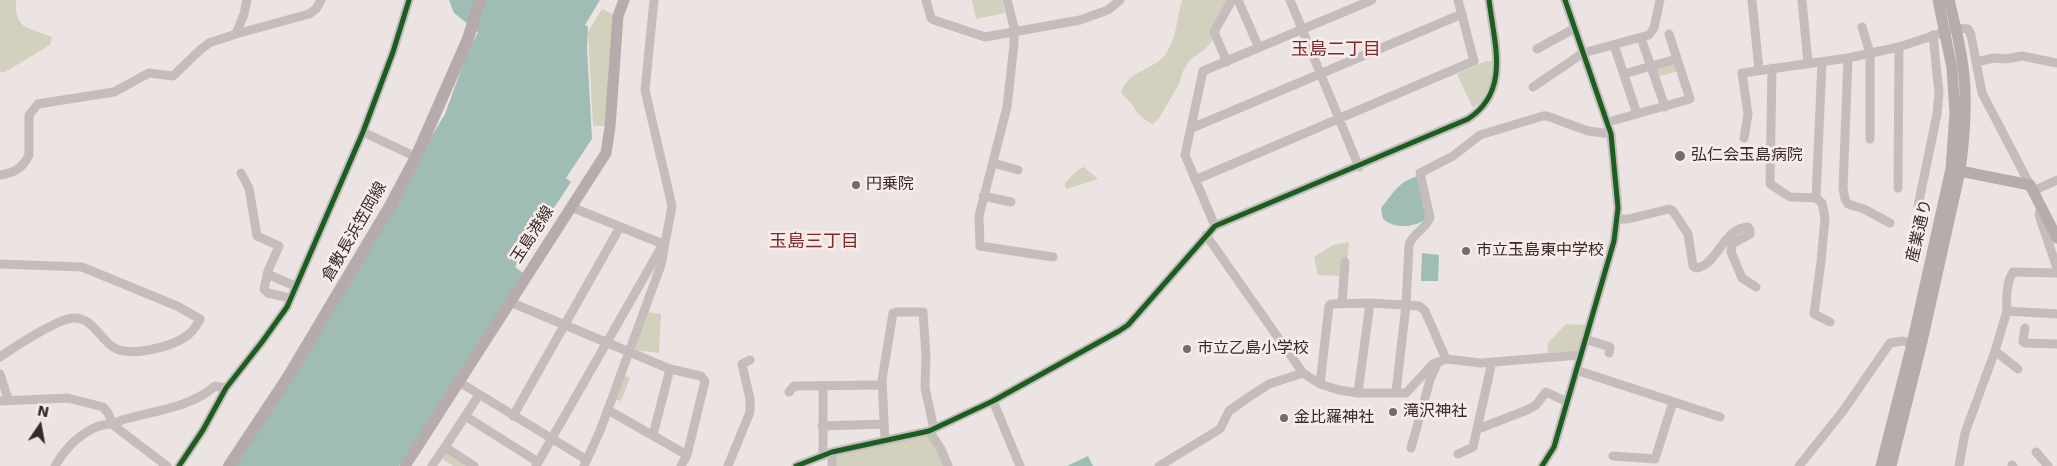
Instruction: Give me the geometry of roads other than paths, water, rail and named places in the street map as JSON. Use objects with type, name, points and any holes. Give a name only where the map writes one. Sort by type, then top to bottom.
[{"type":"main road","name":"倉敷長浜笠岡線","points":[[229,466],[288,377],[390,206],[416,157],[468,39],[480,0]]},
{"type":"street","points":[[236,34],[247,0]]},
{"type":"street","points":[[0,175],[16,170],[26,161],[29,155],[29,115],[38,104],[114,92],[149,73],[173,76],[209,43],[309,14],[316,9],[321,0]]},
{"type":"street","points":[[178,466],[203,430],[226,388],[287,307],[363,132],[393,52],[409,0]]},
{"type":"street","name":"玉島港線","points":[[405,466],[606,153],[610,127],[618,16],[624,0]]},
{"type":"street","points":[[459,382],[552,440],[586,464],[630,352],[660,265],[672,206],[645,90],[654,0]]},
{"type":"street","points":[[926,0],[931,18],[985,37],[1080,20],[1108,10],[1120,0]]},
{"type":"street","points":[[1007,0],[1015,33],[1007,107],[979,216],[980,246],[1053,257]]},
{"type":"street","points":[[1227,62],[1214,32],[1232,0]]},
{"type":"street","points":[[1238,0],[1259,48]]},
{"type":"street","points":[[1290,0],[1359,167]]},
{"type":"street","points":[[1215,226],[1185,155],[1203,72],[1372,0]]},
{"type":"street","points":[[1195,180],[1474,61],[1458,0]]},
{"type":"street","points":[[796,466],[832,452],[932,430],[993,401],[1124,328],[1149,303],[1215,226],[1359,167],[1468,119],[1484,107],[1494,88],[1496,77],[1497,59],[1489,0]]},
{"type":"street","points":[[1542,466],[1554,447],[1614,241],[1617,219],[1611,134],[1565,0]]},
{"type":"street","points":[[1533,86],[1583,53],[1649,35],[1652,31],[1660,0]]},
{"type":"street","points":[[1752,0],[1759,70]]},
{"type":"street","points":[[1802,0],[1808,63]]},
{"type":"street","name":"産業通り","points":[[1881,466],[1916,345],[1960,171],[1964,146],[1965,104],[1962,62],[1938,0]]},
{"type":"street","name":"産業通り","points":[[1891,466],[1951,169],[1956,113],[1949,0]]},
{"type":"street","points":[[1192,128],[1462,14]]},
{"type":"street","points":[[1862,27],[1870,53],[1870,139]]},
{"type":"street","points":[[1744,138],[1748,104],[1742,73],[1848,58],[1899,47],[1950,29],[1963,27],[1970,32],[1982,92],[2057,238]]},
{"type":"street","points":[[1537,49],[1575,28]]},
{"type":"street","points":[[1608,122],[1690,99],[1669,34]]},
{"type":"street","points":[[1918,206],[1937,114],[1938,93],[1933,35]]},
{"type":"street","points":[[1641,38],[1665,107]]},
{"type":"street","points":[[1614,45],[1637,114]]},
{"type":"street","points":[[1898,188],[1899,47]]},
{"type":"street","points":[[1976,62],[1994,58],[2006,59],[2022,56],[2057,63]]},
{"type":"street","points":[[1848,58],[1843,188],[1845,199],[1848,204],[1864,209],[1890,223]]},
{"type":"street","points":[[1624,74],[1676,59]]},
{"type":"street","points":[[1816,198],[1822,62]]},
{"type":"street","points":[[1772,68],[1770,184],[1790,197],[1816,198],[1822,203],[1825,218],[1814,314],[1830,322]]},
{"type":"street","points":[[1396,392],[1406,305],[1410,241],[1414,234],[1427,224],[1430,217],[1420,173],[1452,156],[1480,135],[1543,116],[1588,131],[1611,134]]},
{"type":"street","points":[[363,132],[416,157]]},
{"type":"street","points":[[994,163],[1018,170]]},
{"type":"street","points":[[1960,171],[2032,188],[2056,181]]},
{"type":"street","points":[[241,173],[249,188],[257,236],[279,246],[264,284],[266,291],[290,298]]},
{"type":"street","points":[[983,196],[1011,202]]},
{"type":"street","points":[[2041,206],[2039,215],[2057,268]]},
{"type":"street","points":[[571,207],[663,244]]},
{"type":"street","points":[[1617,219],[1628,219],[1669,209],[1673,211],[1688,234],[1693,266],[1696,268],[1705,264],[1731,234],[1740,228],[1748,226],[1750,234],[1732,244],[1732,252],[1742,278],[1756,287]]},
{"type":"street","points":[[513,416],[620,227]]},
{"type":"street","points":[[1206,235],[1303,373],[1330,388],[1358,393],[1396,392],[1406,394],[1442,360],[1481,363],[1580,355]]},
{"type":"street","points":[[465,416],[537,464],[663,244]]},
{"type":"street","points":[[1342,303],[1345,262]]},
{"type":"street","points":[[0,264],[82,267],[177,306],[200,320],[188,335],[180,340],[141,351],[116,349],[89,323],[73,318],[48,328],[0,357]]},
{"type":"street","points":[[1959,466],[1964,433],[1995,351],[2007,311],[2006,300],[2009,278],[2013,272],[2057,273]]},
{"type":"street","points":[[267,274],[295,286]]},
{"type":"street","points":[[510,302],[670,369],[701,376],[705,381],[686,455],[681,466]]},
{"type":"street","points":[[1320,384],[1329,306],[1342,303],[1420,306],[1425,310],[1442,360],[1430,380],[1411,448]]},
{"type":"street","points":[[1358,393],[1370,303]]},
{"type":"street","points":[[2007,311],[2057,314]]},
{"type":"street","points":[[885,441],[882,384],[893,313],[924,312],[925,388],[932,430],[948,466]]},
{"type":"street","points":[[2025,328],[2023,342],[2025,343],[2057,344]]},
{"type":"street","points":[[1585,339],[1610,347],[1609,353]]},
{"type":"street","points":[[1799,466],[1842,411],[1890,342],[1896,341],[1916,345]]},
{"type":"street","points":[[1995,351],[2018,369]]},
{"type":"street","points":[[728,466],[750,412],[750,399],[742,364],[750,360]]},
{"type":"street","points":[[1458,454],[1473,447],[1492,362]]},
{"type":"street","points":[[653,435],[670,369]]},
{"type":"street","points":[[1576,370],[1720,417]]},
{"type":"street","points":[[1159,466],[1220,429],[1229,411],[1248,397],[1270,384],[1303,373]]},
{"type":"street","points":[[0,374],[4,400],[68,398],[103,407],[113,425]]},
{"type":"street","points":[[789,392],[794,386],[882,384]]},
{"type":"street","points":[[113,425],[122,420],[187,403],[205,394],[215,386],[226,388]]},
{"type":"street","points":[[823,386],[823,456]]},
{"type":"street","points":[[1478,429],[1528,410],[1536,405],[1546,392],[1566,402]]},
{"type":"street","points":[[432,466],[479,395]]},
{"type":"street","points":[[993,401],[1020,466]]},
{"type":"street","points":[[1613,456],[1655,459],[1673,402]]},
{"type":"street","points":[[608,410],[686,455]]},
{"type":"street","points":[[55,466],[78,438],[106,424],[113,425],[167,466]]},
{"type":"street","points":[[822,426],[884,424]]},
{"type":"street","points":[[445,447],[474,466]]},
{"type":"street","points":[[832,452],[832,466]]},
{"type":"street","points":[[2036,452],[2048,466]]},
{"type":"place","name":"弘仁会玉島病院","points":[[1680,156]]},
{"type":"place","name":"円乗院","points":[[856,185]]},
{"type":"place","name":"市立玉島東中学校","points":[[1466,251]]},
{"type":"place","name":"市立乙島小学校","points":[[1187,349]]},
{"type":"place","name":"滝沢神社","points":[[1393,412]]},
{"type":"place","name":"金比羅神社","points":[[1284,418]]},
{"type":"district","name":"玉島二丁目","points":[[1336,50]]},
{"type":"district","name":"玉島三丁目","points":[[814,242]]}]
